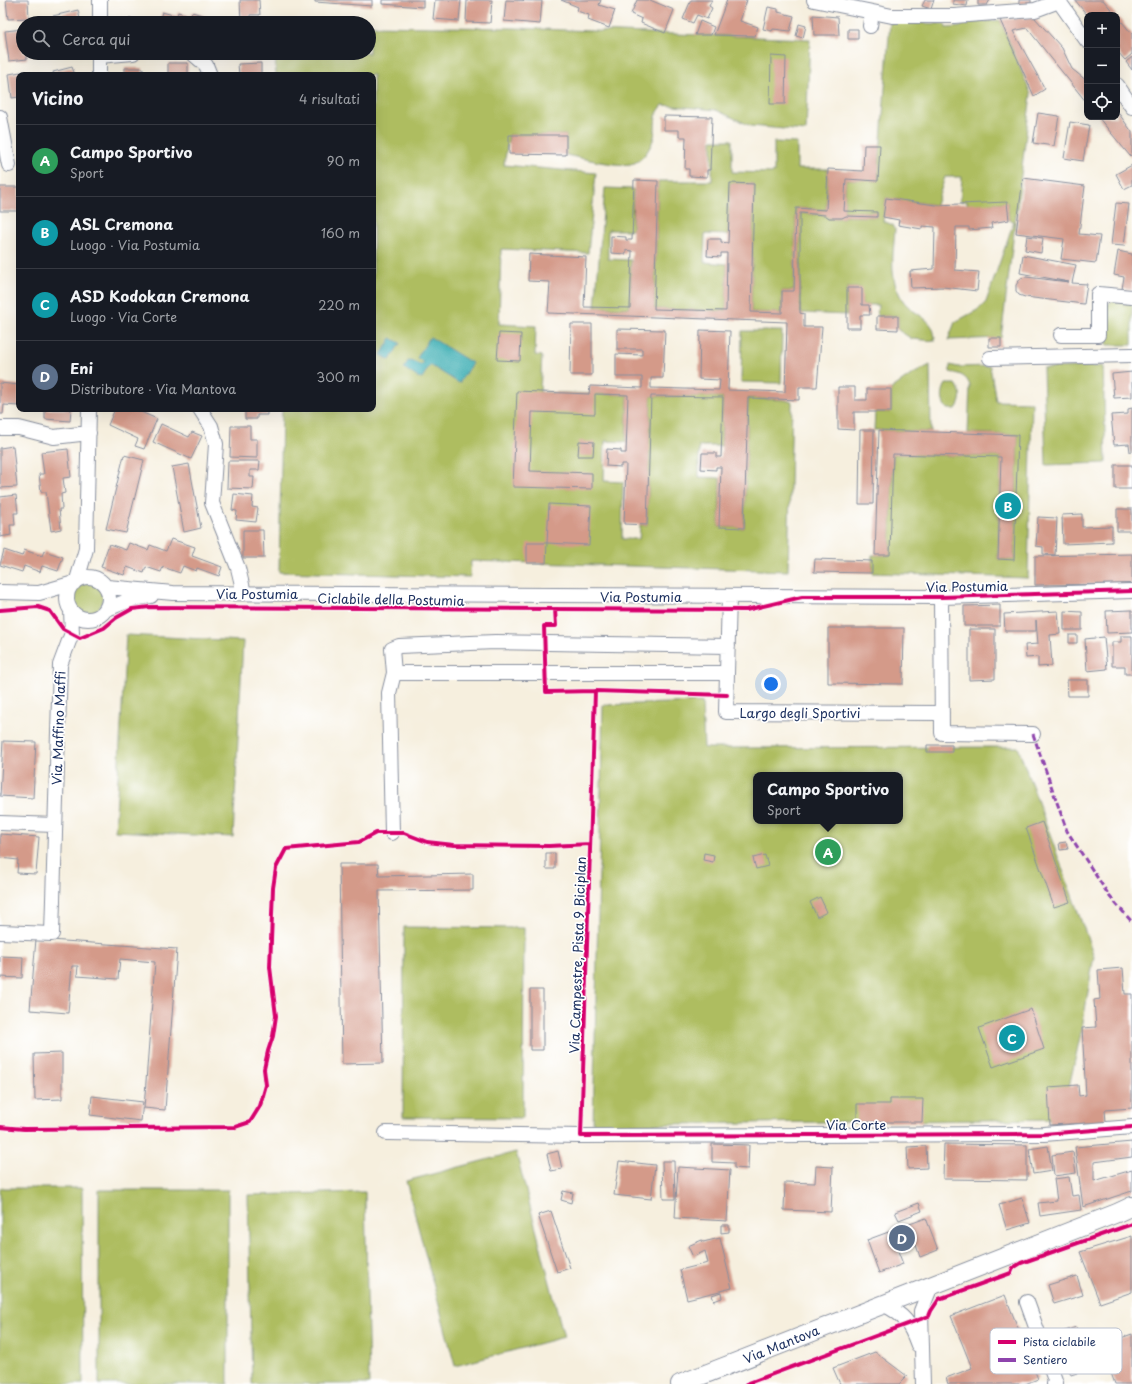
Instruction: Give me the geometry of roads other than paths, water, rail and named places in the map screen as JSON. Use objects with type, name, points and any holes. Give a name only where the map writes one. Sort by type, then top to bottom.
[{"type":"main road","name":"Via Mantova","points":[[680,1384],[882,1304],[1127,1210]]},
{"type":"street","points":[[100,0],[100,16]]},
{"type":"street","points":[[814,0],[871,19],[892,16],[954,16],[1035,10],[1059,1],[1084,38]]},
{"type":"street","points":[[99,60],[99,72]]},
{"type":"street","points":[[200,60],[206,65],[209,72]]},
{"type":"street","points":[[1120,89],[1132,107]]},
{"type":"street","points":[[0,117],[9,165]]},
{"type":"street","points":[[1061,335],[1098,335],[1098,294],[1132,297]]},
{"type":"street","points":[[990,358],[1132,355]]},
{"type":"street","points":[[70,608],[68,593],[76,581],[86,549],[89,412]]},
{"type":"street","points":[[200,412],[211,426],[216,444],[212,503],[238,568],[244,593]]},
{"type":"street","points":[[0,428],[19,428],[54,437],[89,433]]},
{"type":"street","points":[[86,549],[110,598],[107,609]]},
{"type":"street","name":"Via Postumia","points":[[0,592],[39,593],[89,577],[103,584],[173,592],[244,593],[941,597],[1132,591]]},
{"type":"street","name":"Via Postumia","points":[[92,620],[98,618],[107,609],[132,600],[173,592]]},
{"type":"street","points":[[39,593],[56,598],[70,608],[80,618],[92,620]]},
{"type":"street","name":"Largo degli Sportivi","points":[[729,596],[726,712],[942,713]]},
{"type":"street","points":[[941,597],[942,733],[1033,734]]},
{"type":"street","name":"Via Maffino Maffi","points":[[0,932],[52,934],[60,665],[72,633],[70,608]]},
{"type":"street","points":[[72,633],[92,620]]},
{"type":"street","points":[[392,833],[389,693],[394,673],[392,649],[399,646],[495,642],[728,646]]},
{"type":"street","points":[[394,673],[728,673]]},
{"type":"street","points":[[0,823],[55,825]]},
{"type":"street","name":"Via Corte","points":[[386,1133],[581,1136],[1044,1134],[1132,1127]]},
{"type":"street","points":[[922,1384],[921,1311],[931,1286]]},
{"type":"street","points":[[1027,1302],[1036,1328]]},
{"type":"street","points":[[882,1304],[904,1317],[914,1336],[921,1355]]},
{"type":"street","points":[[1052,1374],[1056,1384],[1054,1384]]},
{"type":"water","points":[[430,337],[472,363],[459,383],[430,365],[422,378],[417,377],[404,368],[408,361],[421,365],[423,362],[417,358]]},
{"type":"water","points":[[391,338],[400,343],[390,360],[381,355]]},
{"type":"place","name":"ASL Cremona","points":[[1008,506]]},
{"type":"place","name":"Campo Sportivo","points":[[828,852]]},
{"type":"place","name":"ASD Kodokan Cremona","points":[[1012,1038]]},
{"type":"place","name":"Eni","points":[[902,1238]]}]
